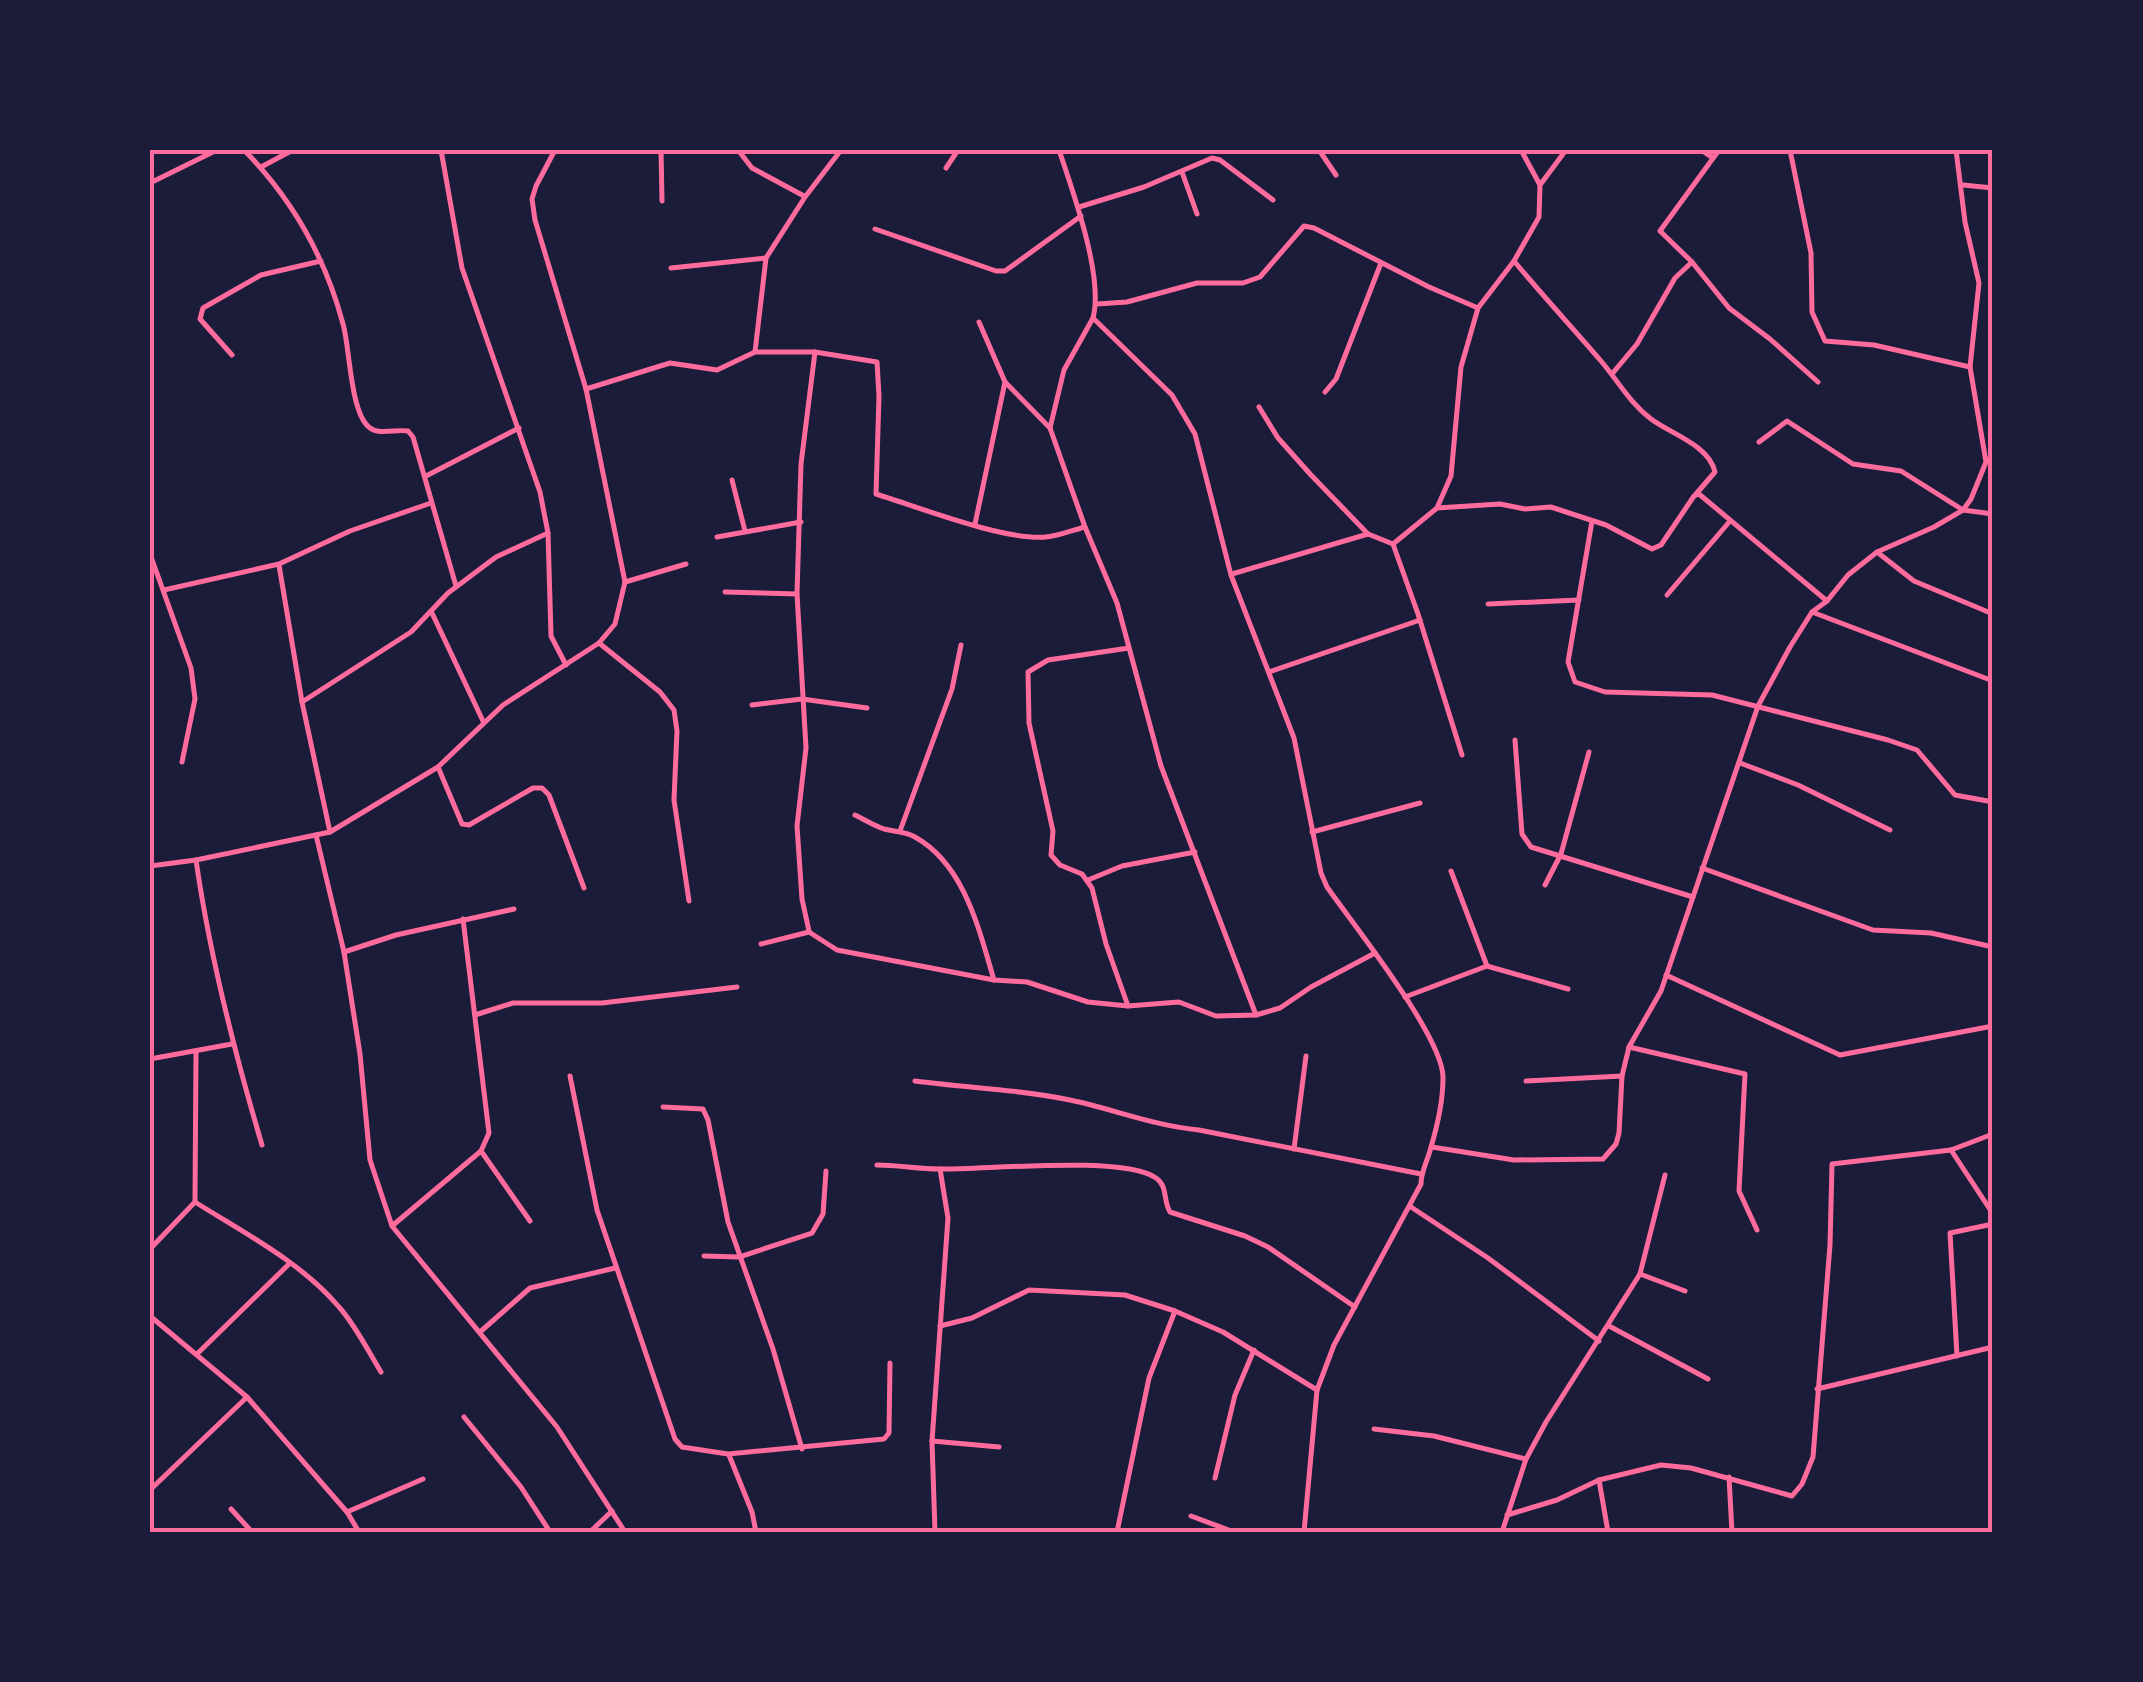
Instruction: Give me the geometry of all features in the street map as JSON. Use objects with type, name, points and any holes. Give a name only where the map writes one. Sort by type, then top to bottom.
[{"type":"street","points":[[150,183],[217,150]]},
{"type":"street","points":[[244,150],[303,223],[321,260],[343,321],[353,391],[366,425],[376,431],[408,431],[426,476],[456,586]]},
{"type":"street","points":[[261,167],[293,150]]},
{"type":"street","points":[[441,150],[458,251],[540,492],[548,532],[551,636],[566,665]]},
{"type":"street","points":[[150,866],[330,832],[438,767],[483,722],[600,643],[615,624],[625,582],[586,389],[532,199],[555,150]]},
{"type":"street","points":[[661,150],[662,201]]},
{"type":"street","points":[[738,150],[752,168],[805,197]]},
{"type":"street","points":[[755,352],[766,258],[841,150]]},
{"type":"street","points":[[946,168],[958,150]]},
{"type":"street","points":[[1050,428],[1064,370],[1097,304],[1081,216],[1059,150]]},
{"type":"street","points":[[1319,150],[1336,175]]},
{"type":"street","points":[[1393,544],[1437,508],[1451,476],[1461,367],[1478,308],[1514,260],[1539,217],[1540,185],[1520,150]]},
{"type":"street","points":[[1540,185],[1566,150]]},
{"type":"street","points":[[1701,150],[1713,158]]},
{"type":"street","points":[[1719,150],[1660,231],[1692,262],[1729,308],[1818,382]]},
{"type":"street","points":[[1790,150],[1811,253],[1812,312],[1825,341],[1874,345],[1970,367]]},
{"type":"street","points":[[1432,1147],[1514,1160],[1603,1160],[1619,1134],[1622,1076],[1629,1047],[1661,991],[1758,706],[1812,612],[1827,601],[1848,575],[1877,552],[1962,510],[1971,498],[1989,461],[1970,367],[1979,283],[1965,222],[1956,150]]},
{"type":"street","points":[[1078,208],[1212,158],[1273,200]]},
{"type":"street","points":[[1182,172],[1196,214]]},
{"type":"street","points":[[1962,185],[1993,188]]},
{"type":"street","points":[[875,229],[996,271],[1006,271],[1081,216]]},
{"type":"street","points":[[1097,304],[1127,302],[1197,282],[1243,283],[1260,277],[1304,226],[1478,308]]},
{"type":"street","points":[[671,268],[766,258]]},
{"type":"street","points":[[232,355],[200,318],[203,308],[261,275],[321,260]]},
{"type":"street","points":[[1437,508],[1500,504],[1525,509],[1552,507],[1652,549],[1660,544],[1715,472],[1713,463],[1685,439],[1652,420],[1626,396],[1612,374],[1514,260]]},
{"type":"street","points":[[1612,374],[1637,344],[1675,278],[1692,262]]},
{"type":"street","points":[[1324,392],[1336,379],[1382,263]]},
{"type":"street","points":[[1093,318],[1172,396],[1195,434],[1231,575],[1294,738],[1327,887],[1405,997],[1441,1065],[1443,1078],[1432,1147],[1421,1184],[1334,1345],[1317,1390],[1304,1532]]},
{"type":"street","points":[[980,322],[1005,382],[1050,428],[1117,603],[1161,766],[1256,1016]]},
{"type":"street","points":[[586,389],[670,364],[717,370],[755,352],[815,352],[877,362],[880,396],[876,494],[975,524],[1048,537],[1085,527]]},
{"type":"street","points":[[815,352],[800,464],[797,594],[806,748],[796,826],[802,899],[810,932],[838,950],[994,980],[1027,982],[1088,1002],[1128,1006],[1179,1002],[1216,1016],[1256,1016],[1280,1008],[1375,953]]},
{"type":"street","points":[[975,524],[1005,382]]},
{"type":"street","points":[[1260,407],[1278,438],[1368,534],[1393,544],[1462,755]]},
{"type":"street","points":[[1760,442],[1787,421],[1852,464],[1900,471],[1962,510],[1993,514]]},
{"type":"street","points":[[426,476],[519,428]]},
{"type":"street","points":[[732,480],[745,532]]},
{"type":"street","points":[[1694,496],[1704,496],[1827,601]]},
{"type":"street","points":[[164,590],[279,564],[350,531],[431,503]]},
{"type":"street","points":[[1592,521],[1568,662],[1575,682],[1604,692],[1712,694],[1917,750],[1955,795],[1993,802]]},
{"type":"street","points":[[1667,595],[1730,521]]},
{"type":"street","points":[[717,537],[801,522]]},
{"type":"street","points":[[302,702],[372,660],[432,613],[456,586],[496,557],[548,532]]},
{"type":"street","points":[[1231,575],[1368,534]]},
{"type":"street","points":[[1877,552],[1914,581],[1993,614]]},
{"type":"street","points":[[150,558],[191,668],[195,699],[182,762]]},
{"type":"street","points":[[279,564],[302,702],[330,832]]},
{"type":"street","points":[[625,582],[686,564]]},
{"type":"street","points":[[724,592],[797,594]]},
{"type":"street","points":[[1488,604],[1579,600]]},
{"type":"street","points":[[1812,612],[1993,681]]},
{"type":"street","points":[[432,613],[483,722]]},
{"type":"street","points":[[1269,672],[1420,620]]},
{"type":"street","points":[[600,643],[660,692],[674,710],[674,800],[689,901]]},
{"type":"street","points":[[900,831],[952,689],[961,645]]},
{"type":"street","points":[[1128,1006],[1088,880],[1060,865],[1051,854],[1052,831],[1028,723],[1028,672],[1048,660],[1130,648]]},
{"type":"street","points":[[752,705],[802,700],[867,708]]},
{"type":"street","points":[[1514,740],[1522,834],[1531,847],[1692,897]]},
{"type":"street","points":[[1545,885],[1561,854],[1589,752]]},
{"type":"street","points":[[1740,764],[1798,785],[1890,830]]},
{"type":"street","points":[[438,767],[462,824],[469,825],[533,788],[542,788],[549,795],[584,888]]},
{"type":"street","points":[[1312,832],[1420,803]]},
{"type":"street","points":[[856,815],[885,829],[916,837],[939,856],[956,877],[974,915],[994,980]]},
{"type":"street","points":[[316,835],[344,952],[360,1054],[370,1160],[392,1226],[557,1427],[625,1532]]},
{"type":"street","points":[[1088,880],[1122,866],[1195,852]]},
{"type":"street","points":[[196,860],[232,1044],[262,1145]]},
{"type":"street","points":[[1702,868],[1873,930],[1931,934],[1993,947]]},
{"type":"street","points":[[1451,871],[1487,966]]},
{"type":"street","points":[[344,952],[396,935],[514,909]]},
{"type":"street","points":[[392,1226],[480,1152],[489,1134],[463,919]]},
{"type":"street","points":[[761,944],[810,932]]},
{"type":"street","points":[[1405,997],[1487,966],[1568,988]]},
{"type":"street","points":[[1666,974],[1840,1055],[1993,1026]]},
{"type":"street","points":[[475,1014],[514,1004],[602,1003],[737,987]]},
{"type":"street","points":[[150,1059],[232,1044]]},
{"type":"street","points":[[1629,1047],[1745,1074],[1739,1192],[1757,1230]]},
{"type":"street","points":[[150,1249],[195,1202],[196,1053]]},
{"type":"street","points":[[1294,1149],[1306,1056]]},
{"type":"street","points":[[570,1076],[596,1210],[675,1439],[682,1447],[728,1454],[884,1439],[889,1432],[890,1362]]},
{"type":"street","points":[[1526,1081],[1622,1076]]},
{"type":"street","points":[[915,1081],[1065,1098],[1123,1111],[1171,1128],[1421,1174]]},
{"type":"street","points":[[662,1106],[703,1108],[708,1120],[728,1222],[773,1350],[802,1449]]},
{"type":"street","points":[[1507,1515],[1557,1500],[1599,1480],[1662,1464],[1729,1476],[1763,1490],[1792,1496],[1802,1484],[1813,1457],[1830,1245],[1832,1164],[1951,1150],[1993,1134]]},
{"type":"street","points":[[1951,1150],[1993,1214]]},
{"type":"street","points":[[480,1152],[530,1221]]},
{"type":"street","points":[[876,1166],[1104,1167],[1148,1174],[1160,1179],[1170,1212],[1268,1247],[1355,1307]]},
{"type":"street","points":[[935,1532],[932,1440],[948,1218],[940,1169]]},
{"type":"street","points":[[704,1256],[739,1257],[812,1233],[823,1214],[826,1172]]},
{"type":"street","points":[[1502,1532],[1526,1460],[1546,1422],[1640,1274],[1664,1175]]},
{"type":"street","points":[[195,1202],[290,1263],[340,1308],[381,1372]]},
{"type":"street","points":[[1411,1207],[1488,1258],[1598,1341]]},
{"type":"street","points":[[1957,1356],[1950,1233],[1993,1224]]},
{"type":"street","points":[[197,1354],[290,1263]]},
{"type":"street","points":[[480,1332],[530,1288],[615,1268]]},
{"type":"street","points":[[1640,1274],[1685,1291]]},
{"type":"street","points":[[940,1326],[972,1318],[1030,1290],[1126,1295],[1175,1311],[1254,1350],[1317,1390]]},
{"type":"street","points":[[1117,1532],[1149,1378],[1175,1311]]},
{"type":"street","points":[[150,1316],[247,1397],[359,1532]]},
{"type":"street","points":[[1609,1326],[1708,1379]]},
{"type":"street","points":[[1817,1389],[1993,1347]]},
{"type":"street","points":[[1216,1478],[1235,1395],[1254,1350]]},
{"type":"street","points":[[150,1490],[247,1397]]},
{"type":"street","points":[[464,1417],[512,1474],[550,1532]]},
{"type":"street","points":[[1374,1429],[1434,1436],[1526,1460]]},
{"type":"street","points":[[932,1440],[999,1447]]},
{"type":"street","points":[[728,1454],[756,1532]]},
{"type":"street","points":[[1729,1476],[1732,1532]]},
{"type":"street","points":[[346,1512],[423,1479]]},
{"type":"street","points":[[1599,1480],[1608,1532]]},
{"type":"street","points":[[232,1508],[252,1532]]},
{"type":"street","points":[[590,1532],[612,1511]]},
{"type":"street","points":[[1191,1516],[1234,1532]]}]
